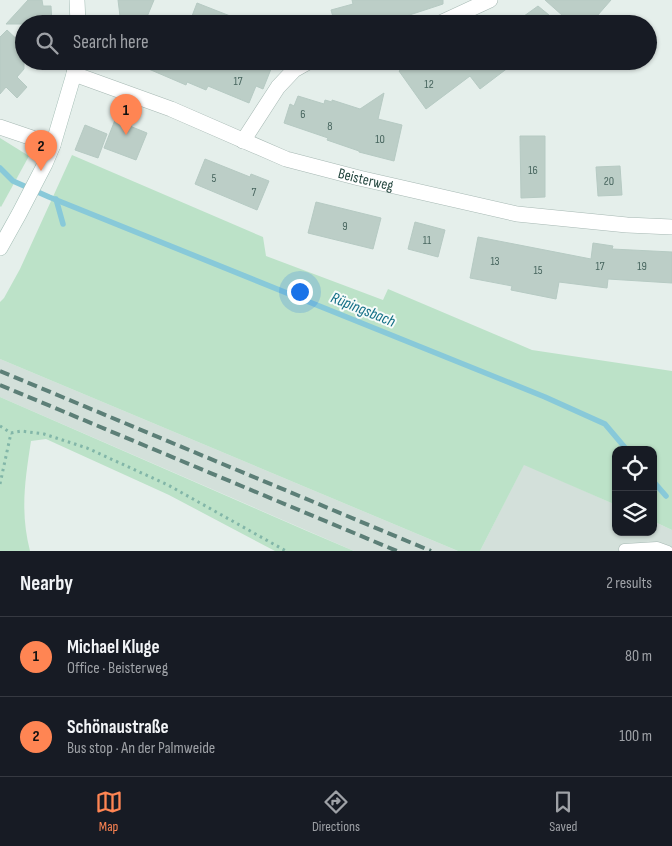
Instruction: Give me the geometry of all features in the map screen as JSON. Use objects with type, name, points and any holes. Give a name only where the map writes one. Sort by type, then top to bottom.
[{"type":"street","points":[[77,0],[78,15]]},
{"type":"street","points":[[458,15],[490,0]]},
{"type":"street","points":[[0,248],[45,164],[53,145],[74,70]]},
{"type":"street","name":"Beisterweg","points":[[82,70],[286,159],[359,178],[517,214],[627,225],[672,227]]},
{"type":"street","points":[[243,141],[278,86],[294,70]]},
{"type":"street","points":[[0,127],[53,145]]},
{"type":"lane","points":[[624,548],[657,547],[668,551]]},
{"type":"path","points":[[0,426],[10,433],[21,431],[44,434],[87,448],[168,485],[286,551]]},
{"type":"path","points":[[0,484],[10,433]]},
{"type":"shaded area","points":[[0,359],[458,551],[354,551],[0,397]]},
{"type":"shaded area","points":[[524,464],[612,503],[612,536],[657,536],[657,523],[672,530],[672,551],[480,551]]},
{"type":"green space","points":[[0,138],[29,156],[1,207],[0,206]]},
{"type":"green space","points":[[72,155],[263,237],[266,256],[383,300],[388,289],[532,350],[672,371],[672,530],[657,523],[657,446],[612,446],[612,503],[524,465],[480,551],[458,551],[0,359],[0,302],[20,269]]},
{"type":"green space","points":[[0,397],[354,551],[275,551],[169,495],[46,439],[31,441],[25,483],[25,523],[30,551],[0,551]]},
{"type":"building","points":[[28,0],[42,0],[43,6],[51,6],[52,15],[15,15],[15,24],[6,24]]},
{"type":"building","points":[[118,0],[154,0],[148,15],[120,15]]},
{"type":"building","points":[[352,0],[443,0],[443,4],[409,15],[332,15],[331,10],[353,4]]},
{"type":"building","points":[[545,0],[611,0],[598,15],[562,15]]},
{"type":"building","points":[[197,3],[228,15],[192,15]]},
{"type":"building","points":[[538,6],[549,15],[526,15]]},
{"type":"building","points":[[7,30],[15,38],[15,70],[23,70],[17,77],[27,87],[17,98],[6,87],[0,94],[0,37]]},
{"type":"building","points":[[151,70],[271,70],[263,89],[256,86],[249,103],[208,86],[206,90],[187,82],[186,85]]},
{"type":"building","points":[[505,70],[480,89],[470,76],[426,109],[399,71]]},
{"type":"building","points":[[384,93],[378,119],[402,125],[394,161],[359,152],[327,140],[328,138],[284,123],[290,104],[294,106],[298,96],[324,104],[325,100],[332,102],[332,100],[360,109]]},
{"type":"building","points":[[115,120],[147,133],[136,160],[104,148]]},
{"type":"building","points":[[85,125],[107,134],[98,158],[75,150]]},
{"type":"building","points":[[520,136],[545,136],[545,197],[521,198]]},
{"type":"building","points":[[205,159],[250,177],[251,174],[269,181],[257,210],[195,184]]},
{"type":"building","points":[[620,166],[622,195],[598,196],[596,167]]},
{"type":"building","points":[[316,202],[381,218],[373,249],[308,233]]},
{"type":"building","points":[[415,222],[445,230],[438,257],[408,249]]},
{"type":"building","points":[[478,237],[591,259],[593,243],[613,246],[612,249],[672,252],[672,283],[608,279],[607,288],[559,282],[556,299],[511,290],[512,286],[470,278]]},
{"type":"waterway","name":"Rüpingsbach","points":[[0,168],[13,181],[49,197],[545,397],[605,424],[624,446]]},
{"type":"waterway","points":[[56,199],[63,224]]},
{"type":"waterway","name":"Rüpingsbach","points":[[657,486],[666,496]]},
{"type":"railway","points":[[0,371],[431,551]]},
{"type":"railway","points":[[0,385],[397,551]]},
{"type":"place","name":"Michael Kluge","points":[[126,135]]},
{"type":"place","name":"Schönaustraße","points":[[41,171]]}]
